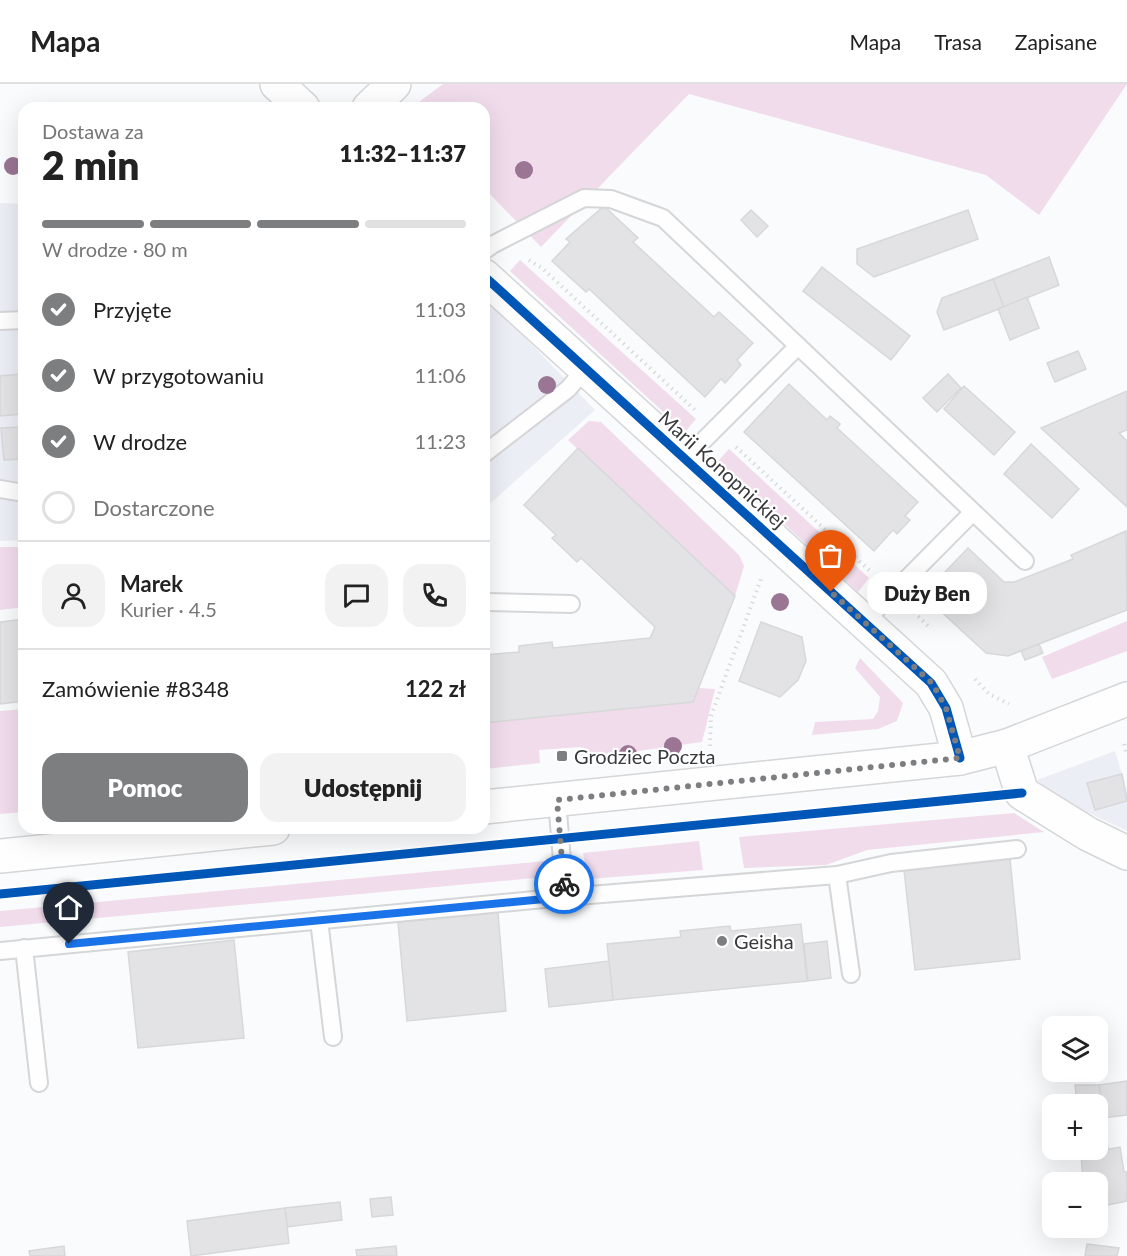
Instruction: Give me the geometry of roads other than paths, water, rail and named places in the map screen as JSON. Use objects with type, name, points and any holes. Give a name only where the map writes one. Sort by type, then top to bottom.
[{"type":"street","points":[[277,84],[296,102]]},
{"type":"street","points":[[375,102],[394,84]]},
{"type":"street","name":"Marii Konopnickiej","points":[[490,281],[932,683],[946,708],[960,758]]},
{"type":"street","points":[[490,806],[960,758],[1007,746],[1127,699]]},
{"type":"street","points":[[1007,746],[1022,793],[1088,834],[1127,853]]},
{"type":"street","points":[[0,856],[214,834]]},
{"type":"lane","points":[[490,247],[584,198],[611,199],[663,218],[1025,561]]},
{"type":"lane","points":[[0,321],[18,320]]},
{"type":"lane","points":[[685,459],[798,346]]},
{"type":"lane","points":[[490,449],[568,389],[586,368]]},
{"type":"lane","points":[[0,489],[18,493]]},
{"type":"lane","points":[[864,622],[973,512]]},
{"type":"lane","points":[[490,601],[571,604]]},
{"type":"lane","points":[[557,800],[565,897]]},
{"type":"lane","points":[[0,951],[565,897],[837,875],[891,863],[1017,849]]},
{"type":"lane","points":[[837,875],[851,974]]},
{"type":"lane","points":[[319,920],[333,1037]]},
{"type":"lane","points":[[24,948],[39,1083]]},
{"type":"place","name":"Duży Ben","points":[[831,592]]},
{"type":"place","name":"Grodziec Poczta","points":[[562,756]]},
{"type":"place","name":"Geisha","points":[[722,941]]}]
